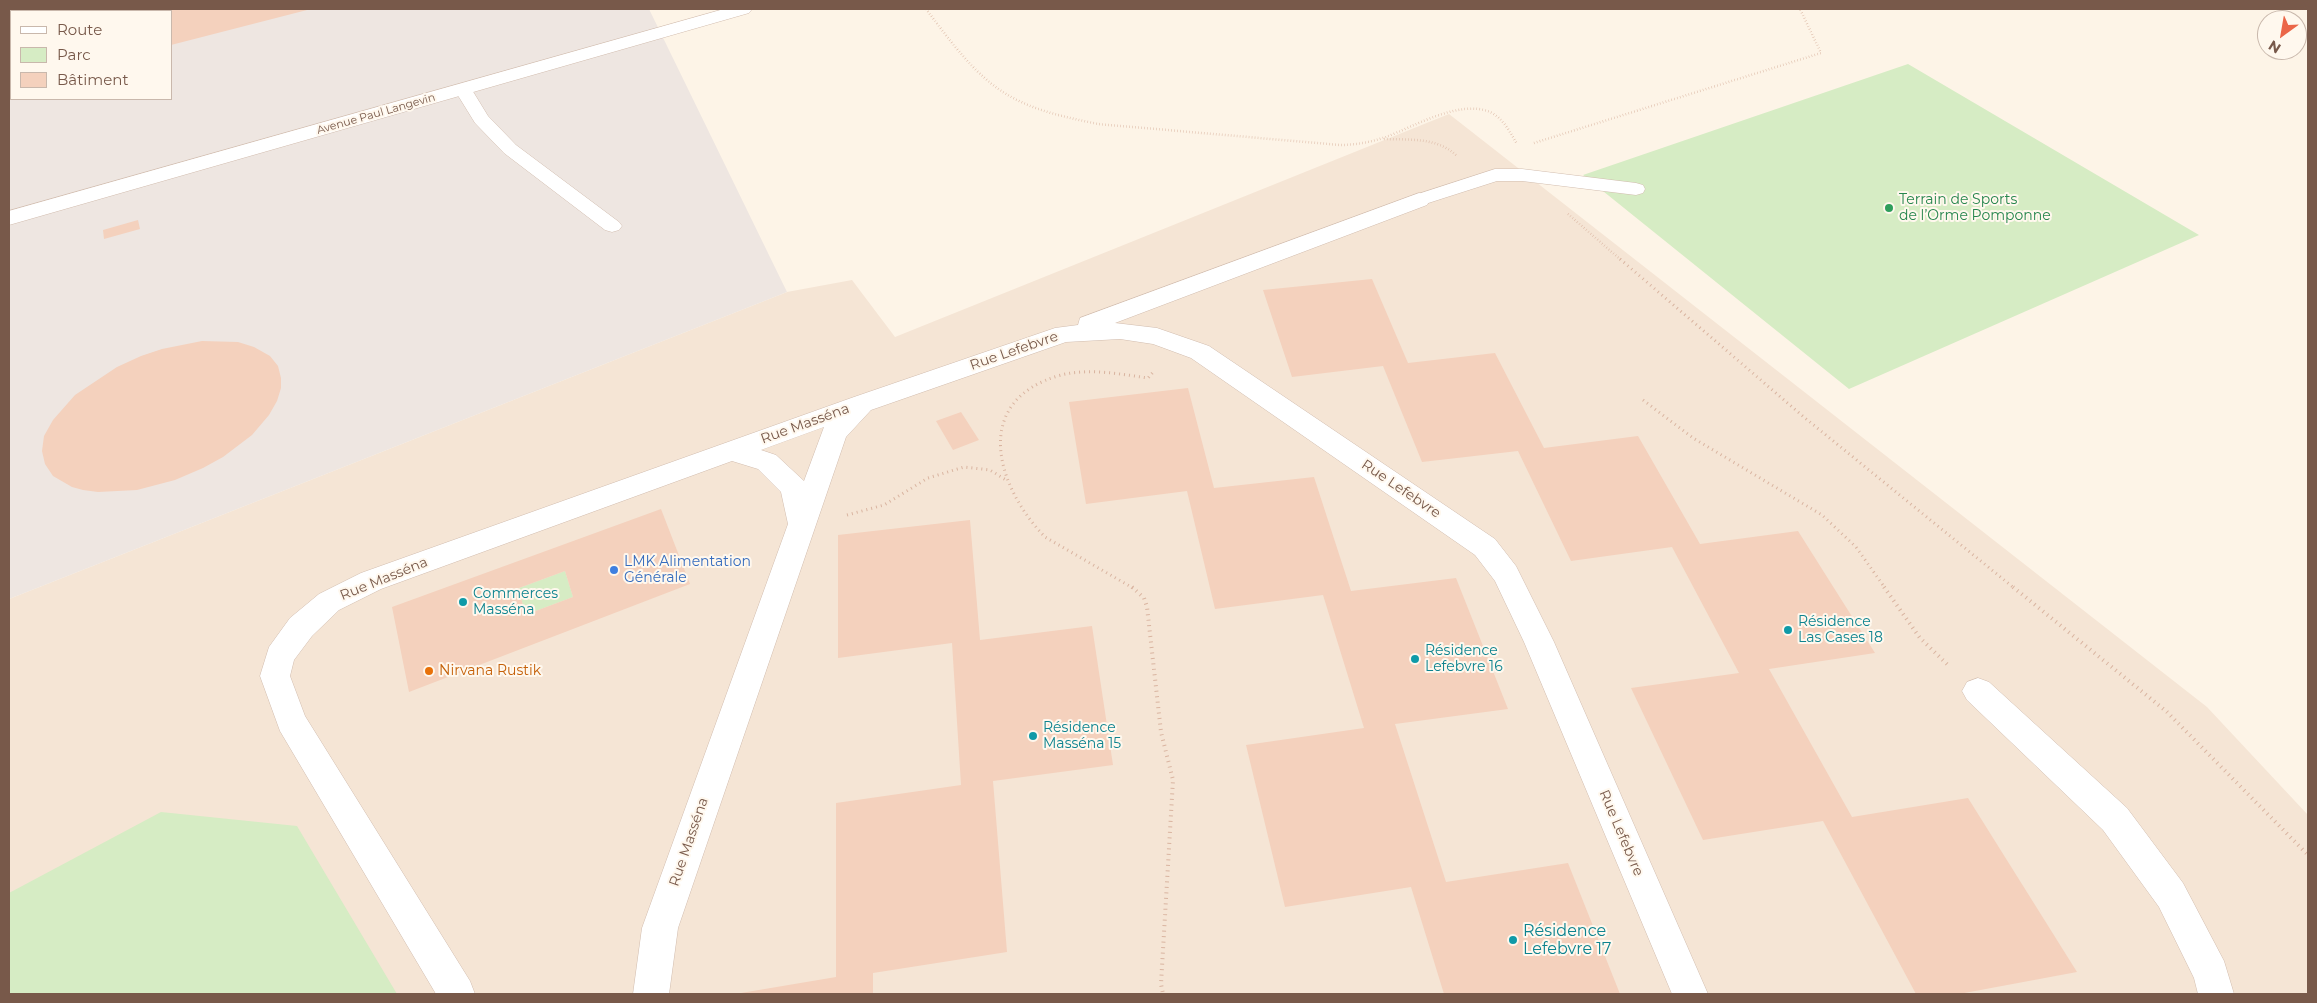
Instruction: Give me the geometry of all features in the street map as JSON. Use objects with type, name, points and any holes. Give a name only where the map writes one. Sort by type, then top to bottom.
[{"type":"street","name":"Avenue Paul Langevin","points":[[9,218],[743,9]]},
{"type":"street","points":[[1064,334],[1419,200]]},
{"type":"street","name":"Rue Lefebvre","points":[[863,403],[1064,334],[1120,331],[1157,336],[1200,352],[1485,547],[1506,574],[1539,642],[1690,994]]},
{"type":"street","name":"Rue Masséna","points":[[457,994],[291,720],[275,676],[280,656],[301,627],[329,602],[372,582],[863,403]]},
{"type":"street","name":"Rue Masséna","points":[[650,994],[660,928],[834,433],[863,403]]},
{"type":"street","name":"Rue Masséna","points":[[731,451],[768,462],[794,488],[802,524]]},
{"type":"street","points":[[1978,691],[2115,819],[2171,895],[2211,974],[2216,994]]},
{"type":"lane","points":[[463,89],[481,119],[510,149],[612,226]]},
{"type":"lane","points":[[1419,200],[1495,175],[1522,175],[1636,188]]},
{"type":"path","points":[[926,9],[961,55],[989,83],[1007,97],[1048,114],[1098,124],[1309,144],[1353,145],[1380,139],[1439,115],[1483,110],[1491,113],[1505,125],[1520,147],[1525,168],[1522,175],[1684,312],[1804,418],[2166,711],[2308,856]]},
{"type":"path","points":[[1520,147],[1821,53],[1800,9]]},
{"type":"path","points":[[1380,139],[1419,140],[1447,147],[1458,158],[1458,164],[1468,172],[1473,182]]},
{"type":"path","points":[[1163,994],[1161,984],[1173,780],[1161,732],[1147,606],[1144,598],[1132,587],[1044,537],[1032,526],[1020,508],[1007,481],[998,438],[1006,413],[1024,394],[1050,379],[1088,371],[1148,378],[1178,344]]},
{"type":"path","points":[[1643,400],[1693,438],[1822,515],[1856,547],[1920,638],[1978,691]]},
{"type":"path","points":[[802,524],[884,505],[934,476],[964,467],[990,470],[1007,481]]},
{"type":"shaded area","points":[[649,9],[787,292],[9,599],[9,48],[10,100],[172,100],[172,10],[146,10]]},
{"type":"shaded area","points":[[1449,114],[2207,707],[2308,815],[2308,994],[9,994],[9,599],[787,292],[852,280],[895,337]]},
{"type":"green space","name":"Terrain de Sports de l’Orme Pomponne","points":[[1908,64],[2199,235],[1849,389],[1583,175]]},
{"type":"green space","points":[[565,571],[573,597],[525,615],[519,588]]},
{"type":"green space","points":[[161,812],[297,826],[397,994],[9,994],[9,893]]},
{"type":"building","points":[[9,9],[311,9],[172,45],[172,10],[10,10],[9,86]]},
{"type":"building","points":[[138,220],[140,229],[104,239],[103,230]]},
{"type":"building","name":"Résidence Las Cases 18","points":[[1372,279],[1408,363],[1495,353],[1544,448],[1638,436],[1700,544],[1798,531],[1875,653],[1769,669],[1852,817],[1968,798],[2077,972],[1959,994],[1916,994],[1823,821],[1703,840],[1631,688],[1739,673],[1672,547],[1571,561],[1518,451],[1422,462],[1383,366],[1292,377],[1263,290]]},
{"type":"building","points":[[202,341],[238,342],[254,347],[270,356],[278,366],[281,388],[277,401],[269,415],[252,435],[223,457],[203,468],[175,480],[137,490],[98,492],[83,490],[72,487],[53,476],[45,464],[42,451],[44,436],[53,420],[75,395],[117,367],[141,356],[162,349]]},
{"type":"building","name":"Résidence Lefebvre 16","points":[[1188,388],[1214,488],[1314,477],[1351,591],[1456,578],[1508,709],[1395,724],[1446,882],[1568,863],[1620,994],[1444,994],[1411,887],[1285,907],[1246,745],[1364,728],[1323,595],[1215,609],[1187,491],[1086,504],[1069,402]]},
{"type":"building","points":[[961,412],[979,440],[953,450],[936,421]]},
{"type":"building","name":"Commerces Masséna","points":[[661,509],[690,584],[409,692],[392,607]],"holes":[[[565,571],[573,597],[525,615],[519,588]]]},
{"type":"building","name":"Résidence Masséna 15","points":[[970,520],[980,640],[1092,626],[1113,765],[993,781],[1007,952],[873,973],[873,994],[735,994],[836,977],[836,803],[961,785],[952,643],[838,658],[838,535]]},
{"type":"place","name":"Terrain de Sports de l’Orme Pomponne","points":[[1889,208]]},
{"type":"place","name":"LMK Alimentation Générale","points":[[614,570]]},
{"type":"place","name":"Commerces Masséna","points":[[463,602]]},
{"type":"place","name":"Résidence Las Cases 18","points":[[1788,630]]},
{"type":"place","name":"Résidence Lefebvre 16","points":[[1415,659]]},
{"type":"place","name":"Nirvana Rustik","points":[[429,671]]},
{"type":"place","name":"Résidence Masséna 15","points":[[1033,736]]},
{"type":"place","name":"Résidence Lefebvre 17","points":[[1513,940]]}]
